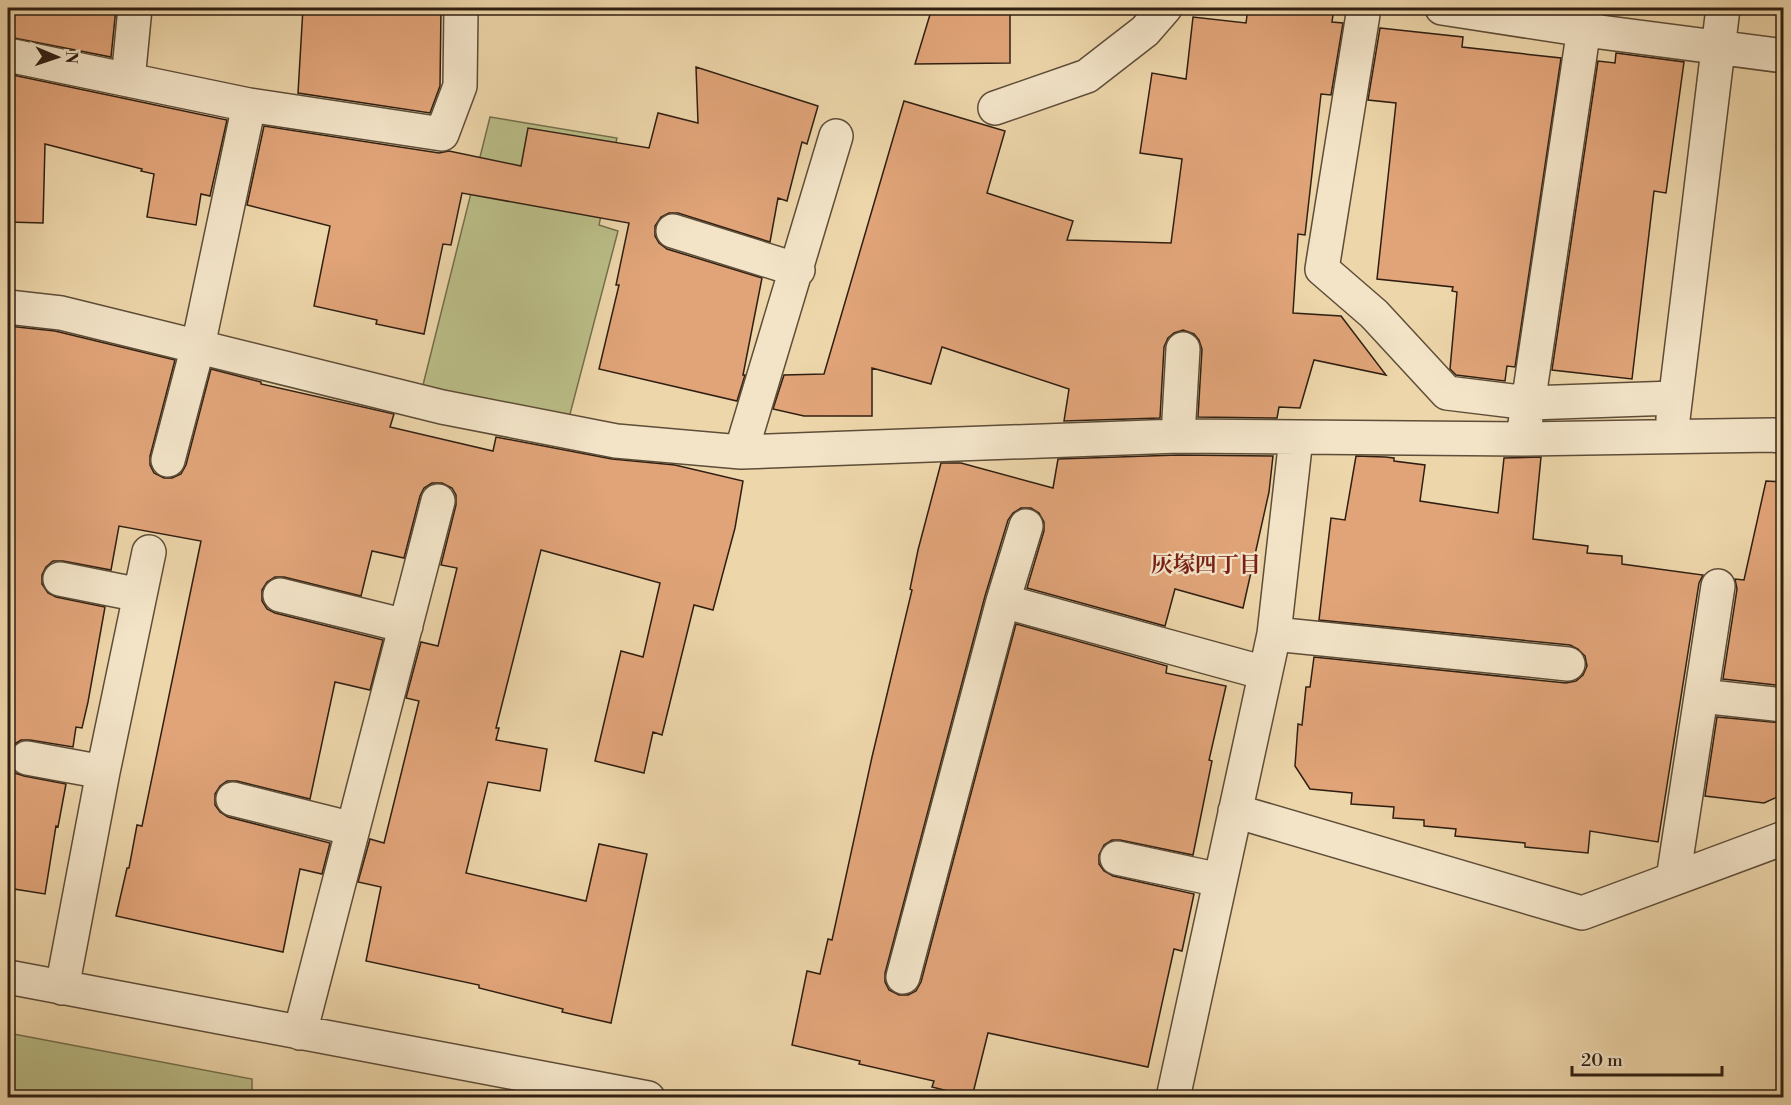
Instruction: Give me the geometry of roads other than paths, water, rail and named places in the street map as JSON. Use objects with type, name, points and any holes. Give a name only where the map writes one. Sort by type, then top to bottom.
[{"type":"street","points":[[128,80],[135,8]]},
{"type":"street","points":[[8,55],[249,105],[442,134],[460,86],[460,8]]},
{"type":"street","points":[[995,108],[1087,76],[1146,31],[1165,8]]},
{"type":"street","points":[[1364,8],[1322,269],[1374,314],[1448,393],[1529,403],[1674,398]]},
{"type":"street","points":[[1442,8],[1586,19],[1718,48],[1784,56]]},
{"type":"street","points":[[1672,436],[1674,398],[1723,8]]},
{"type":"street","points":[[1523,440],[1586,19]]},
{"type":"street","points":[[168,460],[198,346],[249,105]]},
{"type":"street","points":[[741,452],[798,270],[836,136]]},
{"type":"street","points":[[673,231],[798,270]]},
{"type":"street","points":[[8,306],[61,313],[442,407],[616,441],[741,452],[1178,436],[1523,440],[1672,436],[1773,435],[1784,437]]},
{"type":"street","points":[[1178,436],[1183,349]]},
{"type":"street","points":[[1173,1098],[1274,634],[1296,438]]},
{"type":"street","points":[[300,1033],[438,501]]},
{"type":"street","points":[[903,977],[1003,601],[1026,526]]},
{"type":"street","points":[[62,988],[103,772],[149,552]]},
{"type":"street","points":[[60,579],[140,595]]},
{"type":"street","points":[[1673,879],[1718,586]]},
{"type":"street","points":[[280,595],[406,626]]},
{"type":"street","points":[[1003,601],[1264,673]]},
{"type":"street","points":[[1274,634],[1568,664]]},
{"type":"street","points":[[1701,696],[1784,705]]},
{"type":"street","points":[[27,758],[103,772]]},
{"type":"street","points":[[233,799],[353,829]]},
{"type":"street","points":[[1235,811],[1582,913],[1784,838]]},
{"type":"street","points":[[1117,858],[1220,880]]},
{"type":"street","points":[[8,977],[648,1098]]},
{"type":"district","name":"灰塚四丁目","points":[[1206,564]]}]
